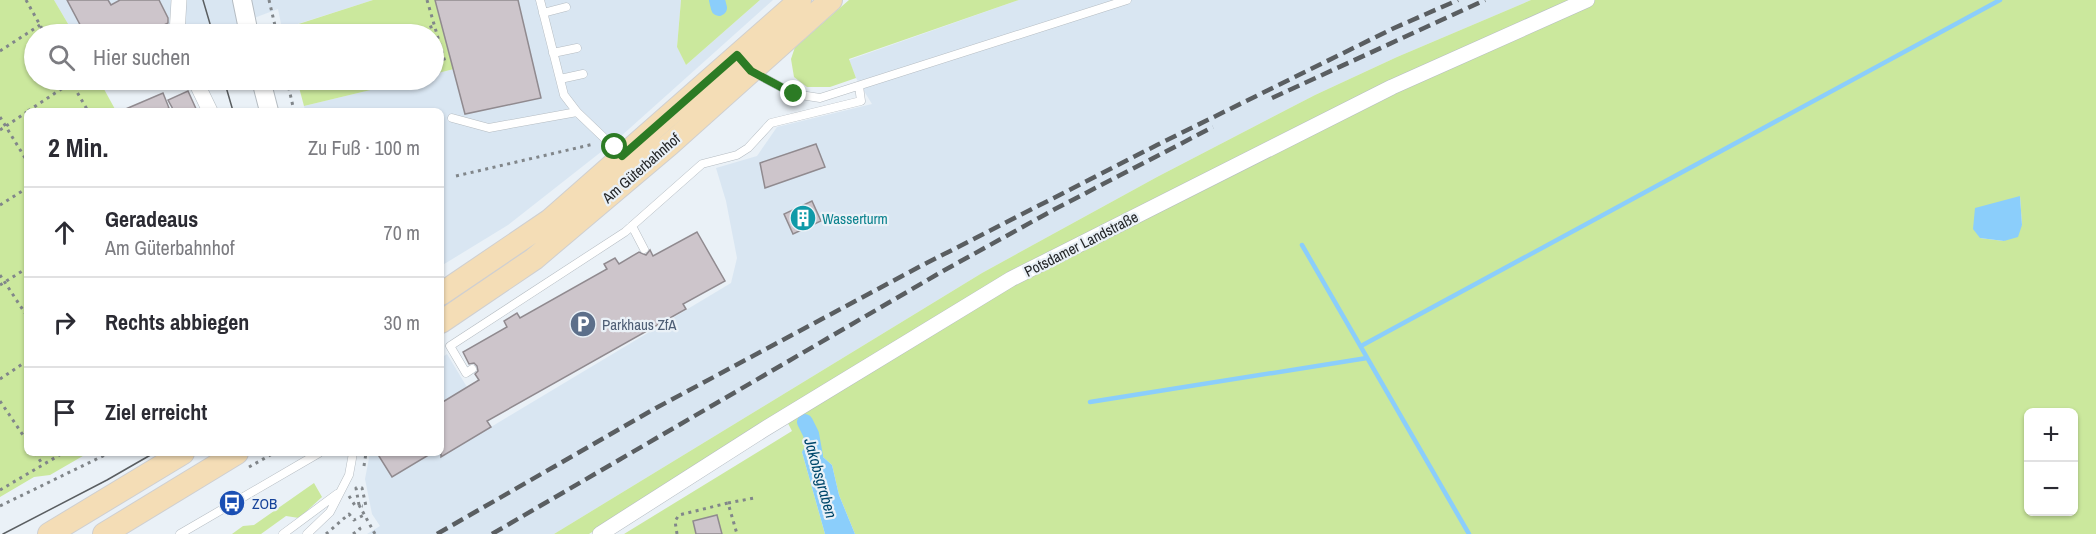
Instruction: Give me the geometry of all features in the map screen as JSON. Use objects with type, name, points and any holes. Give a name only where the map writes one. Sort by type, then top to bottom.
[{"type":"main road","name":"Am Güterbahnhof","points":[[444,320],[534,259],[670,144],[800,0]]},
{"type":"main road","name":"Am Güterbahnhof","points":[[444,292],[550,220],[615,149],[744,63],[831,0]]},
{"type":"main road","points":[[49,534],[178,456]]},
{"type":"main road","points":[[104,534],[232,456]]},
{"type":"street","points":[[178,24],[179,0]]},
{"type":"street","points":[[242,0],[247,24]]},
{"type":"street","name":"Potsdamer Landstraße","points":[[600,534],[773,424],[1011,279],[1392,87],[1587,0]]},
{"type":"street","points":[[199,90],[206,108]]},
{"type":"street","points":[[264,90],[268,108]]},
{"type":"lane","points":[[540,0],[564,95],[577,112],[615,149]]},
{"type":"lane","points":[[744,63],[794,94],[820,98],[1127,0]]},
{"type":"lane","points":[[543,13],[566,7]]},
{"type":"lane","points":[[553,53],[577,48]]},
{"type":"lane","points":[[560,79],[584,74]]},
{"type":"lane","points":[[472,369],[466,373],[450,346],[632,226],[702,164],[737,155],[748,148],[771,123],[861,101],[859,86]]},
{"type":"lane","points":[[452,118],[489,128],[577,112]]},
{"type":"lane","points":[[632,226],[644,249]]},
{"type":"lane","points":[[180,534],[314,456]]},
{"type":"lane","points":[[307,534],[330,512],[345,493],[353,456]]},
{"type":"lane","points":[[283,534],[345,493]]},
{"type":"path","points":[[26,0],[39,24]]},
{"type":"path","points":[[269,0],[275,24]]},
{"type":"path","points":[[427,0],[433,24]]},
{"type":"path","points":[[0,51],[24,35]]},
{"type":"path","points":[[32,108],[58,90]]},
{"type":"path","points":[[76,90],[86,108]]},
{"type":"path","points":[[289,90],[293,108]]},
{"type":"path","points":[[0,130],[24,114]]},
{"type":"path","points":[[0,117],[24,156]]},
{"type":"path","points":[[456,176],[615,149]]},
{"type":"path","points":[[0,205],[24,190]]},
{"type":"path","points":[[0,285],[24,270]]},
{"type":"path","points":[[0,275],[24,311]]},
{"type":"path","points":[[0,379],[24,363]]},
{"type":"path","points":[[0,401],[24,437]]},
{"type":"path","points":[[37,456],[43,465]]},
{"type":"path","points":[[0,490],[58,456]]},
{"type":"path","points":[[0,506],[103,456]]},
{"type":"path","points":[[345,493],[359,506],[366,506],[362,488],[356,488],[359,506],[375,534]]},
{"type":"path","points":[[677,534],[675,521],[680,515],[754,498]]},
{"type":"path","points":[[728,503],[737,534]]},
{"type":"path","points":[[326,534],[349,514],[354,520],[363,515]]},
{"type":"path","points":[[353,534],[360,529],[357,524]]},
{"type":"shaded area","points":[[54,0],[373,0],[298,24],[281,24],[278,9],[238,24],[68,24]]},
{"type":"shaded area","points":[[435,0],[681,0],[677,47],[686,65],[760,0],[773,0],[620,137],[508,225],[444,264],[444,108],[304,108],[304,106],[370,90],[444,90],[444,72],[454,69],[444,33],[444,24],[442,24]]},
{"type":"shaded area","points":[[1019,0],[1531,0],[1315,95],[1157,177],[982,273],[554,534],[367,534],[380,526],[372,514],[365,479],[369,456],[444,456],[444,356],[447,354],[491,427],[731,283],[737,258],[726,201],[716,168],[757,156],[777,127],[872,104],[856,78],[849,60]]},
{"type":"green space","points":[[0,0],[54,0],[68,24],[24,24],[24,90],[104,90],[114,108],[24,108],[24,456],[83,456],[50,475],[34,477],[0,497]]},
{"type":"green space","points":[[373,0],[435,0],[442,24],[299,24]]},
{"type":"green space","points":[[681,0],[717,0],[717,2],[718,0],[760,0],[686,65],[677,47]]},
{"type":"green space","points":[[849,0],[1019,0],[849,59],[856,78],[830,87],[807,87],[794,77],[791,59],[795,47]]},
{"type":"green space","points":[[1531,0],[2096,0],[2096,534],[855,534],[839,495],[832,465],[823,457],[818,437],[802,452],[825,534],[624,534],[792,431],[782,412],[589,534],[554,534],[982,273],[1157,177],[1315,95]],"holes":[[[2020,196],[2022,225],[2004,241],[1980,238]]]},
{"type":"green space","points":[[444,33],[454,69],[444,72]]},
{"type":"green space","points":[[300,90],[370,90],[304,106]]},
{"type":"green space","points":[[314,483],[322,497],[299,518],[286,516],[261,534],[232,534],[243,526],[254,525]]},
{"type":"water","points":[[2020,196],[2022,225],[2018,237],[2004,241],[1980,238],[1973,229],[1975,208]]},
{"type":"water","points":[[811,434],[818,436],[823,457],[832,465],[839,495],[855,534],[825,534],[802,452]]},
{"type":"building","points":[[67,0],[108,0],[111,5],[120,0],[159,0],[168,18],[166,24],[80,24]]},
{"type":"building","points":[[435,0],[518,0],[541,98],[465,114],[444,34],[444,24],[441,24]]},
{"type":"building","points":[[188,91],[196,108],[172,108],[168,100]]},
{"type":"building","points":[[163,93],[169,108],[128,108]]},
{"type":"building","points":[[816,144],[825,167],[765,188],[760,163]]},
{"type":"building","name":"Wasserturm","points":[[812,201],[821,221],[793,234],[784,214]]},
{"type":"building","name":"Parkhaus ZfA","points":[[697,232],[725,281],[683,304],[686,309],[487,421],[491,427],[444,455],[444,401],[479,380],[475,374],[478,371],[477,366],[474,363],[469,364],[463,352],[507,327],[504,321],[517,313],[520,318],[607,269],[604,264],[615,258],[619,264],[639,252],[646,255],[650,250],[653,256]]},
{"type":"building","points":[[379,456],[427,456],[392,477]]},
{"type":"building","points":[[717,515],[722,534],[696,534],[693,521]]},
{"type":"waterway","name":"Jakobsgraben","points":[[717,0],[719,8]]},
{"type":"waterway","points":[[1361,346],[2000,0]]},
{"type":"waterway","points":[[1302,245],[1469,534]]},
{"type":"waterway","points":[[1090,402],[1367,358]]},
{"type":"waterway","name":"Jakobsgraben","points":[[805,422],[811,434],[815,456]]},
{"type":"tram line","points":[[203,0],[210,24]]},
{"type":"tram line","points":[[227,90],[232,108]]},
{"type":"tram line","points":[[3,534],[149,456]]},
{"type":"railway","points":[[437,534],[656,408],[917,268],[1157,145],[1392,29],[1458,0]]},
{"type":"railway","points":[[1272,98],[1485,0]]},
{"type":"railway","points":[[492,534],[943,271],[1055,209],[1213,127]]},
{"type":"place","name":"Wasserturm","points":[[803,218]]},
{"type":"place","name":"Parkhaus ZfA","points":[[583,324]]},
{"type":"place","name":"ZOB","points":[[232,503]]},
{"type":"route","points":[[615,147],[622,156],[737,55],[751,71],[794,94]]}]
